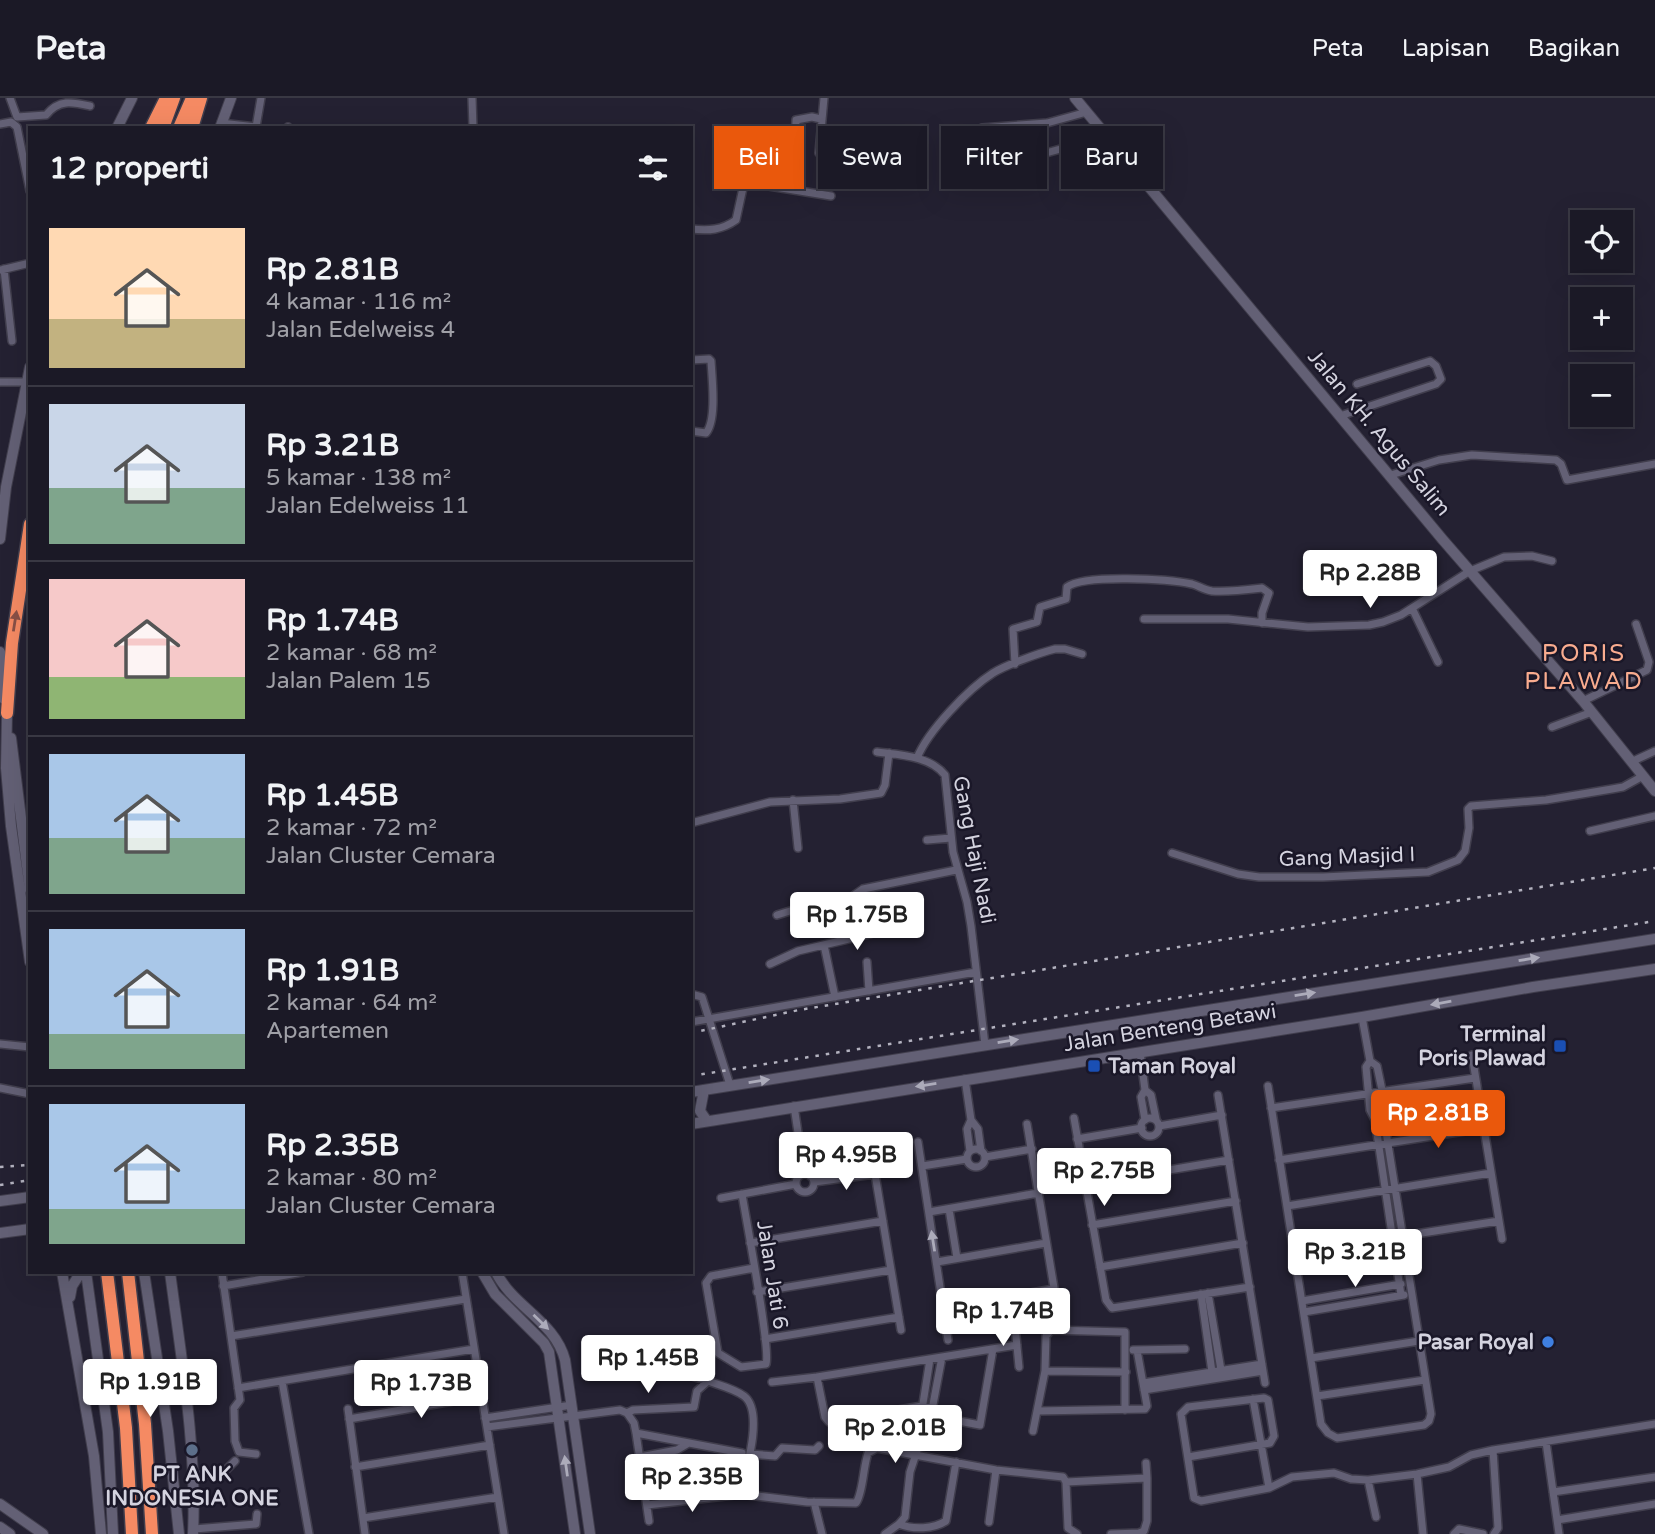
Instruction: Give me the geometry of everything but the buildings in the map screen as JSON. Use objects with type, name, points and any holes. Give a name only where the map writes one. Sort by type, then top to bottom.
[{"type":"highway","points":[[152,126],[166,98]]},
{"type":"highway","points":[[164,126],[174,98]]},
{"type":"highway","points":[[180,126],[192,98]]},
{"type":"highway","points":[[193,126],[201,98]]},
{"type":"highway","points":[[7,713],[12,643],[28,537]]},
{"type":"highway","points":[[107,1274],[126,1427],[132,1534]]},
{"type":"highway","points":[[128,1274],[145,1424],[152,1534]]},
{"type":"main road","points":[[118,126],[132,98]]},
{"type":"main road","points":[[220,125],[231,98]]},
{"type":"main road","name":"Jalan KH. Agus Salim","points":[[1075,98],[1099,126]]},
{"type":"main road","name":"Jalan KH. Agus Salim","points":[[1151,189],[1470,571],[1583,701],[1655,791]]},
{"type":"main road","points":[[0,539],[3,487],[28,374]]},
{"type":"main road","points":[[0,652],[2,693],[14,755],[28,873]]},
{"type":"main road","points":[[7,713],[5,826],[28,951]]},
{"type":"main road","name":"Jalan Benteng Betawi","points":[[693,1092],[1655,939]]},
{"type":"main road","name":"Jalan Benteng Betawi","points":[[693,1124],[1655,969]]},
{"type":"main road","points":[[704,1090],[699,1103],[700,1111],[707,1121]]},
{"type":"main road","points":[[0,1201],[28,1197]]},
{"type":"main road","points":[[0,1233],[28,1229]]},
{"type":"main road","points":[[62,1274],[94,1456],[101,1534]]},
{"type":"main road","points":[[69,1305],[72,1286],[82,1274]]},
{"type":"main road","points":[[84,1274],[108,1433],[113,1534]]},
{"type":"main road","points":[[144,1274],[179,1534]]},
{"type":"main road","points":[[164,1274],[172,1284]]},
{"type":"main road","points":[[170,1274],[193,1476],[193,1531]]},
{"type":"main road","points":[[483,1274],[495,1294],[544,1343],[552,1361],[575,1534]]},
{"type":"main road","points":[[497,1274],[508,1290],[554,1335],[562,1347],[590,1534]]},
{"type":"main road","points":[[552,1361],[565,1360]]},
{"type":"main road","points":[[0,1504],[43,1534]]},
{"type":"main road","points":[[0,1527],[10,1534]]},
{"type":"street","points":[[10,98],[17,117],[46,115],[52,107],[62,102],[90,106]]},
{"type":"street","points":[[256,126],[261,98]]},
{"type":"street","points":[[472,98],[473,126]]},
{"type":"street","points":[[821,126],[824,98]]},
{"type":"street","points":[[1008,126],[1047,123],[1087,112]]},
{"type":"street","points":[[796,126],[796,120],[812,117],[821,119]]},
{"type":"street","points":[[0,124],[11,122],[17,127],[28,181]]},
{"type":"street","points":[[220,125],[238,126]]},
{"type":"street","points":[[693,229],[710,231],[736,220],[743,189]]},
{"type":"street","points":[[788,189],[831,196]]},
{"type":"street","points":[[12,341],[2,270],[28,264]]},
{"type":"street","points":[[693,360],[712,361],[711,428],[706,432],[693,431]]},
{"type":"street","points":[[1340,416],[1436,384],[1441,379],[1434,363],[1430,361],[1357,384]]},
{"type":"street","points":[[0,382],[26,382]]},
{"type":"street","points":[[1391,475],[1439,460],[1472,455],[1556,460],[1561,464],[1567,480],[1655,464]]},
{"type":"street","points":[[1144,619],[1199,617],[1308,627],[1352,627],[1383,622],[1412,608],[1470,571],[1513,556],[1532,556],[1552,561]]},
{"type":"street","points":[[1015,664],[1013,629],[1037,622],[1040,607],[1066,599],[1067,587],[1076,582],[1122,579],[1178,583],[1218,591],[1262,588],[1269,593],[1262,623]]},
{"type":"street","points":[[1412,608],[1438,662]]},
{"type":"street","points":[[1583,701],[1647,670],[1649,662],[1636,624]]},
{"type":"street","points":[[917,758],[924,742],[937,726],[991,674],[1055,649],[1082,654]]},
{"type":"street","points":[[1552,727],[1592,712]]},
{"type":"street","points":[[1631,762],[1655,751]]},
{"type":"street","name":"Gang Haji Nadi","points":[[877,752],[917,758],[939,768],[945,775],[951,838],[967,902],[985,1045]]},
{"type":"street","points":[[693,822],[750,806],[881,793],[885,785],[889,753]]},
{"type":"street","name":"Gang Masjid I","points":[[1172,853],[1259,877],[1428,872],[1458,860],[1465,851],[1468,845],[1468,809],[1471,806],[1546,800],[1612,789],[1632,783],[1643,776]]},
{"type":"street","points":[[793,800],[798,848]]},
{"type":"street","points":[[1590,831],[1655,816]]},
{"type":"street","points":[[927,840],[951,838]]},
{"type":"street","points":[[777,915],[850,898],[863,889],[957,870]]},
{"type":"street","points":[[770,964],[798,951],[870,934],[863,889]]},
{"type":"street","points":[[824,945],[835,997]]},
{"type":"street","points":[[867,962],[869,991]]},
{"type":"street","points":[[693,1023],[976,972]]},
{"type":"street","points":[[693,995],[702,997],[730,1086]]},
{"type":"street","points":[[1268,1086],[1321,1424],[1328,1433],[1337,1438],[1424,1425],[1429,1422],[1431,1414],[1394,1188],[1384,1119],[1386,1109],[1377,1066],[1370,1060],[1362,1017]]},
{"type":"street","points":[[0,1044],[28,1047]]},
{"type":"street","points":[[1140,1052],[1145,1090],[1141,1097],[1143,1132],[1152,1136],[1156,1134],[1157,1123],[1151,1095],[1145,1090]]},
{"type":"street","points":[[1472,1055],[1502,1239]]},
{"type":"street","points":[[1370,1060],[1366,1067],[1370,1110],[1376,1120],[1401,1295]]},
{"type":"street","points":[[1271,1108],[1475,1078]]},
{"type":"street","points":[[965,1079],[971,1120],[978,1129],[983,1154],[981,1165],[977,1167],[969,1164],[967,1129],[971,1120]]},
{"type":"street","points":[[0,1088],[28,1094]]},
{"type":"street","points":[[1218,1095],[1265,1383]]},
{"type":"street","points":[[794,1106],[800,1146],[796,1154],[798,1188],[806,1192],[810,1190],[812,1179],[806,1152],[800,1146]]},
{"type":"street","points":[[1077,1139],[1143,1124],[1222,1115]]},
{"type":"street","points":[[1074,1118],[1109,1306],[1112,1308],[1250,1287]]},
{"type":"street","points":[[1027,1124],[1058,1312]]},
{"type":"street","points":[[1279,1160],[1484,1128]]},
{"type":"street","points":[[918,1142],[948,1340]]},
{"type":"street","points":[[922,1166],[969,1156],[1032,1149]]},
{"type":"street","points":[[871,1150],[901,1330]]},
{"type":"street","points":[[1085,1184],[1229,1160]]},
{"type":"street","points":[[1287,1206],[1491,1173]]},
{"type":"street","points":[[721,1198],[798,1180],[875,1174]]},
{"type":"street","points":[[929,1212],[1038,1193]]},
{"type":"street","name":"Jalan Jati 6","points":[[741,1194],[754,1268],[765,1339],[767,1363],[741,1367],[718,1353],[706,1283],[712,1276],[754,1268]]},
{"type":"street","points":[[1093,1225],[1236,1201]]},
{"type":"street","points":[[949,1209],[957,1258]]},
{"type":"street","points":[[750,1244],[883,1221]]},
{"type":"street","points":[[1294,1253],[1499,1222]]},
{"type":"street","points":[[937,1262],[1046,1243]]},
{"type":"street","points":[[1100,1267],[1242,1244]]},
{"type":"street","points":[[757,1292],[891,1270]]},
{"type":"street","points":[[222,1274],[240,1401],[234,1408],[233,1417],[236,1448],[256,1454]]},
{"type":"street","points":[[223,1286],[292,1274]]},
{"type":"street","points":[[462,1274],[504,1534]]},
{"type":"street","points":[[1302,1301],[1410,1283]]},
{"type":"street","points":[[944,1308],[1054,1289]]},
{"type":"street","points":[[1304,1312],[1411,1293]]},
{"type":"street","points":[[1204,1294],[1217,1371]]},
{"type":"street","points":[[231,1336],[466,1298]]},
{"type":"street","points":[[765,1339],[899,1317]]},
{"type":"street","points":[[1015,1325],[1019,1367]]},
{"type":"street","points":[[1033,1431],[1045,1371],[1048,1332],[1125,1332],[1125,1410]]},
{"type":"street","points":[[1311,1358],[1419,1341]]},
{"type":"street","points":[[772,1382],[1017,1345]]},
{"type":"street","points":[[238,1388],[474,1349]]},
{"type":"street","points":[[817,1377],[825,1417],[829,1422],[922,1410],[980,1425],[993,1349]]},
{"type":"street","points":[[1127,1350],[1185,1349]]},
{"type":"street","points":[[1037,1411],[1145,1409],[1147,1406],[1137,1350]]},
{"type":"street","points":[[885,1534],[899,1524],[907,1511],[911,1472],[921,1439],[928,1431],[942,1357]]},
{"type":"street","points":[[921,1439],[919,1429],[930,1359]]},
{"type":"street","points":[[1143,1387],[1217,1371],[1263,1368]]},
{"type":"street","points":[[1143,1387],[1263,1368]]},
{"type":"street","points":[[1045,1371],[1126,1372]]},
{"type":"street","points":[[682,1373],[708,1381],[748,1400],[753,1427],[750,1454],[740,1494],[814,1502],[859,1501],[864,1463],[868,1453],[877,1448],[1063,1478],[1066,1482],[1068,1528],[1077,1534]]},
{"type":"street","points":[[1317,1396],[1425,1380]]},
{"type":"street","points":[[282,1381],[309,1534]]},
{"type":"street","points":[[627,1413],[633,1410],[694,1407],[696,1391],[708,1381]]},
{"type":"street","points":[[349,1419],[482,1396]]},
{"type":"street","points":[[1188,1457],[1270,1443],[1274,1436],[1268,1400],[1264,1398],[1185,1408],[1181,1415],[1194,1498],[1197,1501],[1269,1488],[1292,1478],[1334,1473],[1351,1479],[1368,1480],[1417,1474],[1493,1450],[1655,1424]]},
{"type":"street","points":[[1253,1399],[1269,1488]]},
{"type":"street","points":[[348,1409],[365,1534]]},
{"type":"street","points":[[486,1422],[573,1410],[620,1410],[627,1413],[634,1423],[649,1521]]},
{"type":"street","points":[[636,1433],[742,1453],[734,1495],[647,1505]]},
{"type":"street","points":[[1546,1442],[1559,1534]]},
{"type":"street","points":[[640,1457],[677,1450],[687,1444]]},
{"type":"street","points":[[355,1467],[490,1445]]},
{"type":"street","points":[[750,1454],[775,1456],[782,1448],[815,1450],[819,1446]]},
{"type":"street","points":[[1493,1450],[1495,1533]]},
{"type":"street","points":[[193,1476],[225,1471],[235,1461]]},
{"type":"street","points":[[899,1524],[910,1528],[928,1527],[946,1521],[956,1462]]},
{"type":"street","points":[[1111,1534],[1144,1531],[1147,1521],[1146,1463]]},
{"type":"street","points":[[989,1522],[996,1469]]},
{"type":"street","points":[[1417,1474],[1423,1534]]},
{"type":"street","points":[[1553,1492],[1655,1477]]},
{"type":"street","points":[[1066,1482],[1147,1478]]},
{"type":"street","points":[[1368,1480],[1376,1517]]},
{"type":"street","points":[[363,1518],[498,1497]]},
{"type":"street","points":[[814,1502],[822,1534]]},
{"type":"street","points":[[1557,1520],[1655,1504]]},
{"type":"street","points":[[193,1531],[256,1524],[257,1514]]},
{"type":"street","points":[[1454,1534],[1459,1530],[1483,1534]]},
{"type":"railway","points":[[693,1033],[799,1010],[1655,868]]},
{"type":"railway","points":[[693,1076],[1655,921]]},
{"type":"railway","points":[[0,1167],[28,1165]]},
{"type":"railway","points":[[0,1185],[28,1180]]},
{"type":"place","name":"Terminal Poris Plawad","points":[[1560,1046]]},
{"type":"place","name":"Taman Royal","points":[[1094,1066]]},
{"type":"place","name":"Pasar Royal","points":[[1548,1342]]},
{"type":"place","name":"PT ANK INDONESIA ONE","points":[[192,1450]]},
{"type":"district","name":"PORIS PLAWAD","points":[[1584,667]]}]
